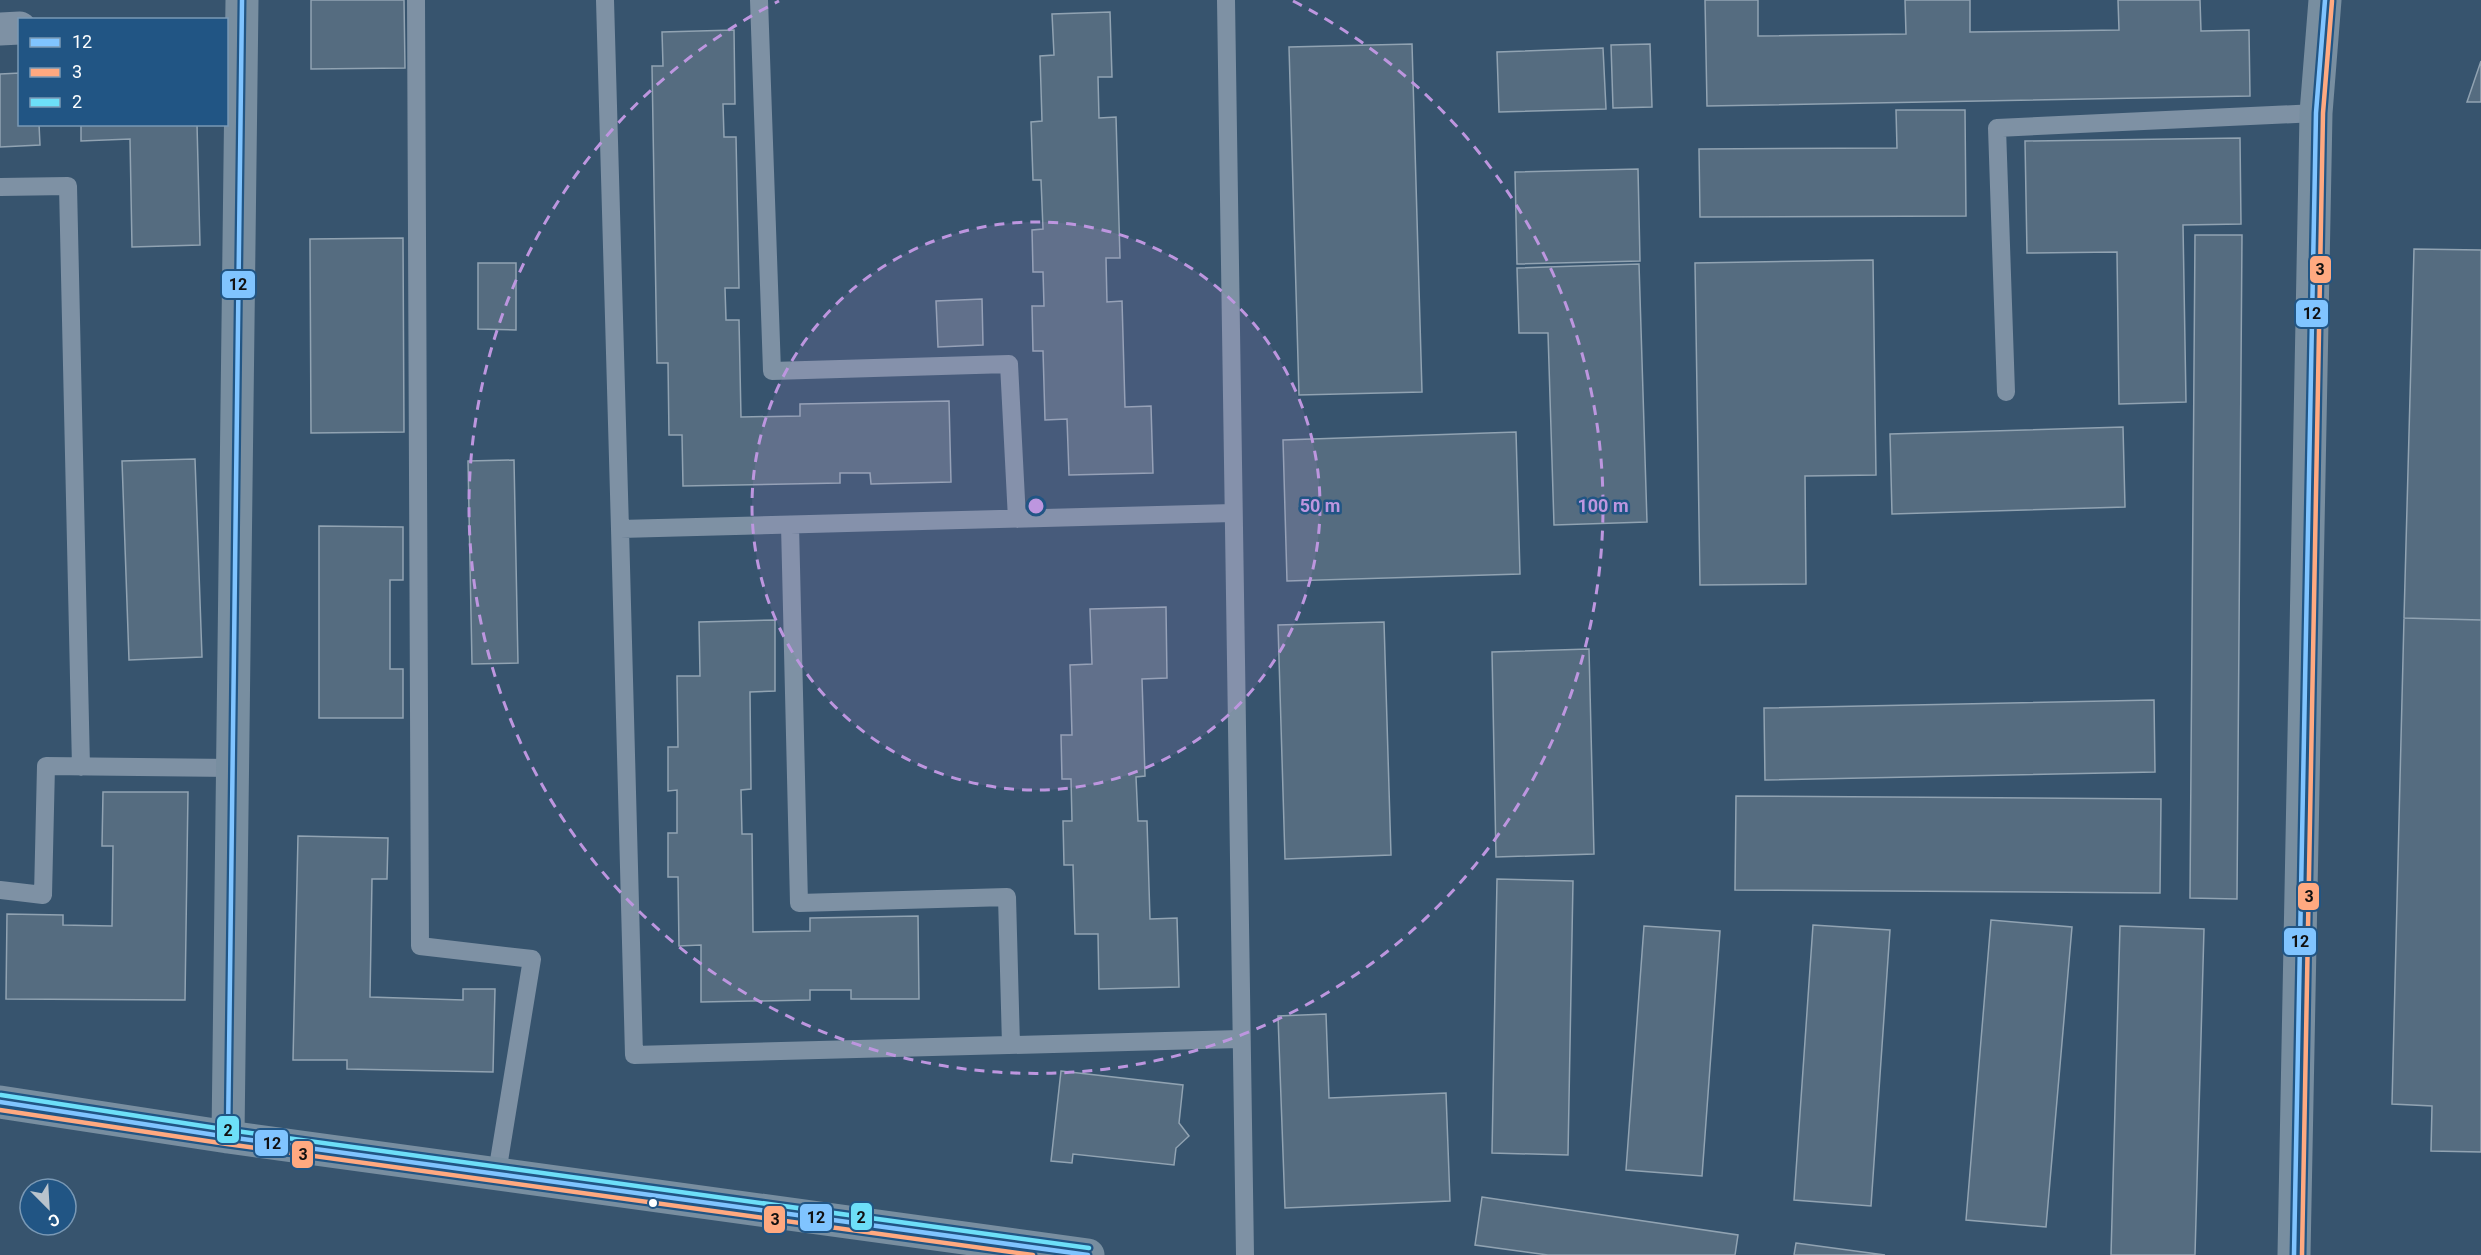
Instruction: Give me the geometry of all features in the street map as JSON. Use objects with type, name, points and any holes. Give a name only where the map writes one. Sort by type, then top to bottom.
[{"type":"street","points":[[2294,1255],[2316,113],[2325,0]]},
{"type":"street","points":[[228,1137],[237,14]]},
{"type":"street","points":[[0,29],[18,28]]},
{"type":"street","points":[[0,1102],[228,1137],[1088,1255]]},
{"type":"lane","points":[[416,0],[420,946],[532,959],[497,1173]]},
{"type":"lane","points":[[605,0],[634,1055],[1240,1039]]},
{"type":"lane","points":[[759,0],[772,371],[1009,364],[1017,519]]},
{"type":"lane","points":[[1226,0],[1245,1255]]},
{"type":"lane","points":[[2007,392],[1996,128],[2316,113]]},
{"type":"lane","points":[[0,187],[68,186],[81,767]]},
{"type":"lane","points":[[620,529],[1233,513]]},
{"type":"lane","points":[[790,525],[799,903],[1007,897],[1011,1045]]},
{"type":"lane","points":[[0,890],[43,895],[46,766],[232,768]]},
{"type":"building","points":[[311,0],[404,0],[405,68],[311,69]]},
{"type":"building","points":[[1705,0],[1758,0],[1758,36],[1906,34],[1905,0],[1970,0],[1970,32],[2119,30],[2118,0],[2200,0],[2201,31],[2249,30],[2250,96],[1707,106]]},
{"type":"building","points":[[1110,12],[1112,77],[1098,77],[1099,118],[1116,117],[1120,258],[1106,258],[1107,302],[1122,301],[1125,407],[1151,406],[1153,473],[1069,475],[1067,419],[1045,420],[1043,351],[1033,351],[1032,306],[1044,306],[1043,272],[1033,272],[1032,230],[1043,229],[1041,180],[1033,180],[1031,122],[1042,121],[1040,56],[1054,55],[1052,14]]},
{"type":"building","points":[[734,30],[735,104],[723,104],[724,137],[736,137],[739,288],[725,288],[726,320],[739,320],[741,417],[800,416],[800,404],[949,401],[951,482],[871,484],[870,473],[840,473],[840,483],[683,486],[682,435],[669,435],[668,363],[657,363],[652,66],[663,66],[662,32]]},
{"type":"building","points":[[1412,44],[1422,392],[1299,395],[1289,47]]},
{"type":"building","points":[[1650,44],[1652,107],[1613,108],[1611,45]]},
{"type":"building","points":[[1603,48],[1606,109],[1499,112],[1497,52]]},
{"type":"building","points":[[2481,61],[2481,102],[2467,102]]},
{"type":"building","points":[[18,73],[18,126],[39,126],[40,145],[0,147],[0,74]]},
{"type":"building","points":[[1896,110],[1965,110],[1966,216],[1700,217],[1699,149],[1897,148]]},
{"type":"building","points":[[81,126],[197,126],[200,245],[132,247],[130,139],[81,141]]},
{"type":"building","points":[[2240,138],[2241,224],[2183,225],[2186,402],[2119,404],[2117,252],[2027,253],[2025,141]]},
{"type":"building","points":[[1638,169],[1640,261],[1517,264],[1515,172]]},
{"type":"building","points":[[2195,235],[2242,235],[2237,899],[2190,898]]},
{"type":"building","points":[[403,238],[404,432],[311,433],[310,239]]},
{"type":"building","points":[[2414,249],[2481,250],[2481,620],[2404,618]]},
{"type":"building","points":[[1873,260],[1876,475],[1805,476],[1806,584],[1700,585],[1695,263]]},
{"type":"building","points":[[478,263],[516,263],[516,330],[478,329]]},
{"type":"building","points":[[1639,264],[1647,522],[1554,525],[1548,333],[1519,333],[1517,268]]},
{"type":"building","points":[[982,299],[983,345],[938,347],[936,301]]},
{"type":"building","points":[[2123,427],[2125,507],[1892,514],[1890,434]]},
{"type":"building","points":[[1516,432],[1520,574],[1287,581],[1283,440]]},
{"type":"building","points":[[195,459],[202,657],[129,660],[122,461]]},
{"type":"building","points":[[514,460],[518,663],[472,664],[468,461]]},
{"type":"building","points":[[319,526],[403,527],[403,580],[390,580],[390,669],[403,669],[403,718],[319,718]]},
{"type":"building","points":[[1166,607],[1167,678],[1142,679],[1145,776],[1136,777],[1138,821],[1147,821],[1150,919],[1177,918],[1179,987],[1099,989],[1098,934],[1075,934],[1073,865],[1064,865],[1063,821],[1072,821],[1071,779],[1062,779],[1061,735],[1072,735],[1070,665],[1092,664],[1090,609]]},
{"type":"building","points":[[2404,618],[2481,620],[2481,1152],[2431,1151],[2432,1106],[2392,1104]]},
{"type":"building","points":[[775,620],[775,691],[750,692],[751,789],[741,790],[742,834],[752,834],[753,932],[810,931],[810,918],[918,916],[919,999],[851,999],[851,990],[810,990],[810,1000],[701,1002],[701,945],[679,946],[678,877],[668,877],[668,833],[677,833],[677,790],[668,791],[668,747],[678,747],[677,676],[700,676],[699,622]]},
{"type":"building","points":[[1384,622],[1391,855],[1285,859],[1278,625]]},
{"type":"building","points":[[1589,649],[1594,854],[1496,857],[1492,652]]},
{"type":"building","points":[[2154,700],[2155,772],[1765,780],[1764,708]]},
{"type":"building","points":[[103,792],[188,792],[185,1000],[6,999],[7,914],[63,915],[63,925],[112,926],[113,846],[102,846]]},
{"type":"building","points":[[1736,796],[2161,799],[2160,893],[1735,890]]},
{"type":"building","points":[[298,836],[388,838],[387,879],[372,879],[370,997],[463,1000],[463,989],[495,989],[493,1072],[347,1069],[347,1060],[293,1060]]},
{"type":"building","points":[[1497,879],[1573,881],[1568,1155],[1492,1153]]},
{"type":"building","points":[[1991,920],[2072,927],[2046,1227],[1966,1220]]},
{"type":"building","points":[[1813,925],[1890,930],[1871,1206],[1794,1200]]},
{"type":"building","points":[[1644,926],[1720,931],[1702,1176],[1626,1170]]},
{"type":"building","points":[[2120,926],[2204,929],[2195,1255],[2111,1255]]},
{"type":"building","points":[[1326,1014],[1329,1098],[1446,1093],[1450,1201],[1285,1208],[1278,1016]]},
{"type":"building","points":[[1061,1071],[1183,1085],[1179,1123],[1189,1136],[1176,1148],[1174,1165],[1073,1154],[1072,1163],[1051,1161]]},
{"type":"building","points":[[1482,1197],[1738,1235],[1735,1255],[1548,1255],[1475,1245]]},
{"type":"building","points":[[1796,1243],[1885,1255],[1794,1255]]},
{"type":"transit line","name":"12","points":[[228,1137],[242,0]]},
{"type":"transit line","name":"12","points":[[2294,1255],[2316,113],[2325,0]]},
{"type":"transit line","name":"3","points":[[2302,1255],[2323,113],[2332,1]]},
{"type":"transit line","name":"2","points":[[1,1095],[229,1130],[1089,1248]]},
{"type":"transit line","name":"12","points":[[0,1102],[228,1137],[1088,1255]]},
{"type":"transit line","name":"3","points":[[0,1110],[227,1144],[1033,1255]]}]
